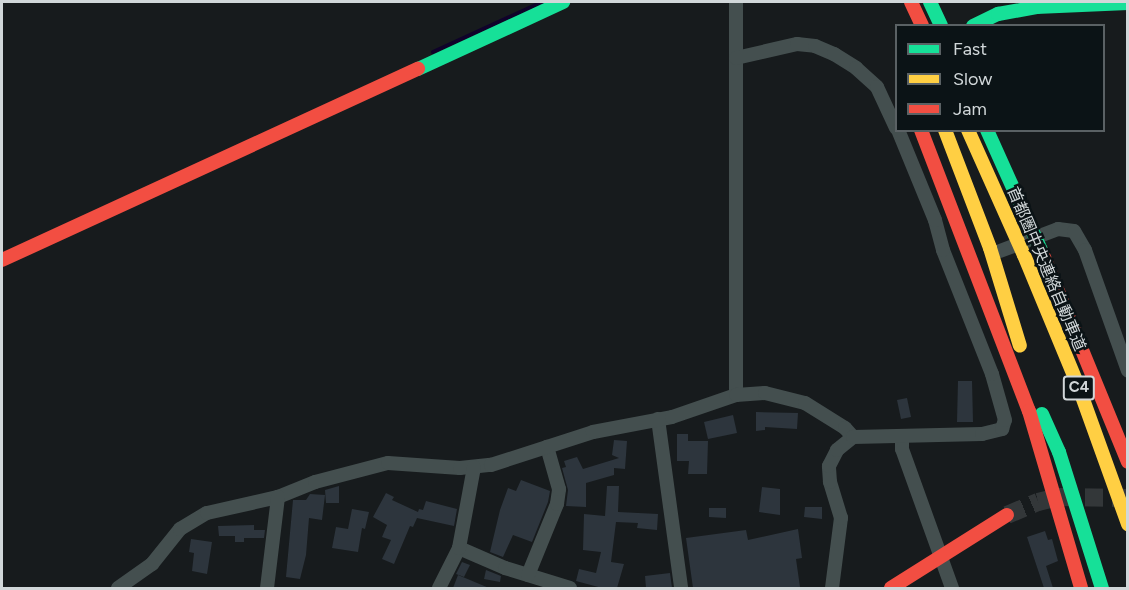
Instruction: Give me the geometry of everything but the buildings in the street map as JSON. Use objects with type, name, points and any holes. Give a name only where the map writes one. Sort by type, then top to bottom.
[{"type":"main road","points":[[2,260],[563,2]]},
{"type":"main road","points":[[911,2],[921,24]]},
{"type":"main road","points":[[930,2],[940,24]]},
{"type":"main road","points":[[916,24],[923,15],[946,2]]},
{"type":"main road","points":[[978,24],[998,14],[1036,7],[1128,3]]},
{"type":"main road","points":[[922,132],[1025,402],[1081,588]]},
{"type":"main road","points":[[946,132],[990,248],[1038,406],[1059,452],[1102,588]]},
{"type":"main road","name":"首都圏中央連絡自動車道","points":[[969,132],[1024,255],[1079,388],[1128,524]]},
{"type":"main road","name":"首都圏中央連絡自動車道","points":[[988,132],[1041,249],[1128,462]]},
{"type":"main road","points":[[891,588],[1006,515]]},
{"type":"street","points":[[736,2],[736,395]]},
{"type":"street","points":[[736,58],[796,44],[825,50],[856,68],[877,87],[895,125]]},
{"type":"street","points":[[832,588],[841,518],[830,482],[829,466],[837,450],[853,438],[982,434],[1002,429],[1005,420],[956,267],[898,132]]},
{"type":"street","points":[[1000,251],[1058,229],[1074,231],[1085,250],[1128,371]]},
{"type":"street","points":[[118,588],[152,564],[170,540],[192,520],[222,508],[278,497],[315,482],[388,463],[474,467],[491,465],[594,432],[658,419],[736,395],[765,393],[805,403],[845,428],[853,438]]},
{"type":"street","points":[[658,419],[681,588]]},
{"type":"street","points":[[902,437],[902,449],[952,588]]},
{"type":"street","points":[[528,575],[557,504],[559,489],[547,447]]},
{"type":"street","points":[[439,588],[459,548],[474,467]]},
{"type":"street","points":[[267,588],[278,497]]},
{"type":"street","points":[[459,548],[486,561],[570,588]]},
{"type":"waterway","points":[[433,52],[542,2]]},
{"type":"tunnel","points":[[1007,515],[1038,502],[1058,497],[1128,498]]},
{"type":"traffic: fast","points":[[418,69],[563,2]]},
{"type":"traffic: fast","points":[[930,2],[940,24]]},
{"type":"traffic: fast","points":[[977,24],[998,14],[1036,7],[1128,3]]},
{"type":"traffic: fast","points":[[988,132],[1041,250]]},
{"type":"traffic: fast","points":[[1042,414],[1059,452],[1102,588]]},
{"type":"traffic: slow","points":[[946,132],[990,248],[1020,346]]},
{"type":"traffic: slow","points":[[969,132],[1024,255]]},
{"type":"traffic: slow","points":[[1024,255],[1079,388],[1128,524]]},
{"type":"traffic: jam","points":[[911,2],[921,24]]},
{"type":"traffic: jam","points":[[2,260],[418,69]]},
{"type":"traffic: jam","points":[[922,132],[1029,411],[1081,588]]},
{"type":"traffic: jam","points":[[1041,250],[1128,462]]},
{"type":"traffic: jam","points":[[891,588],[1007,515]]}]
